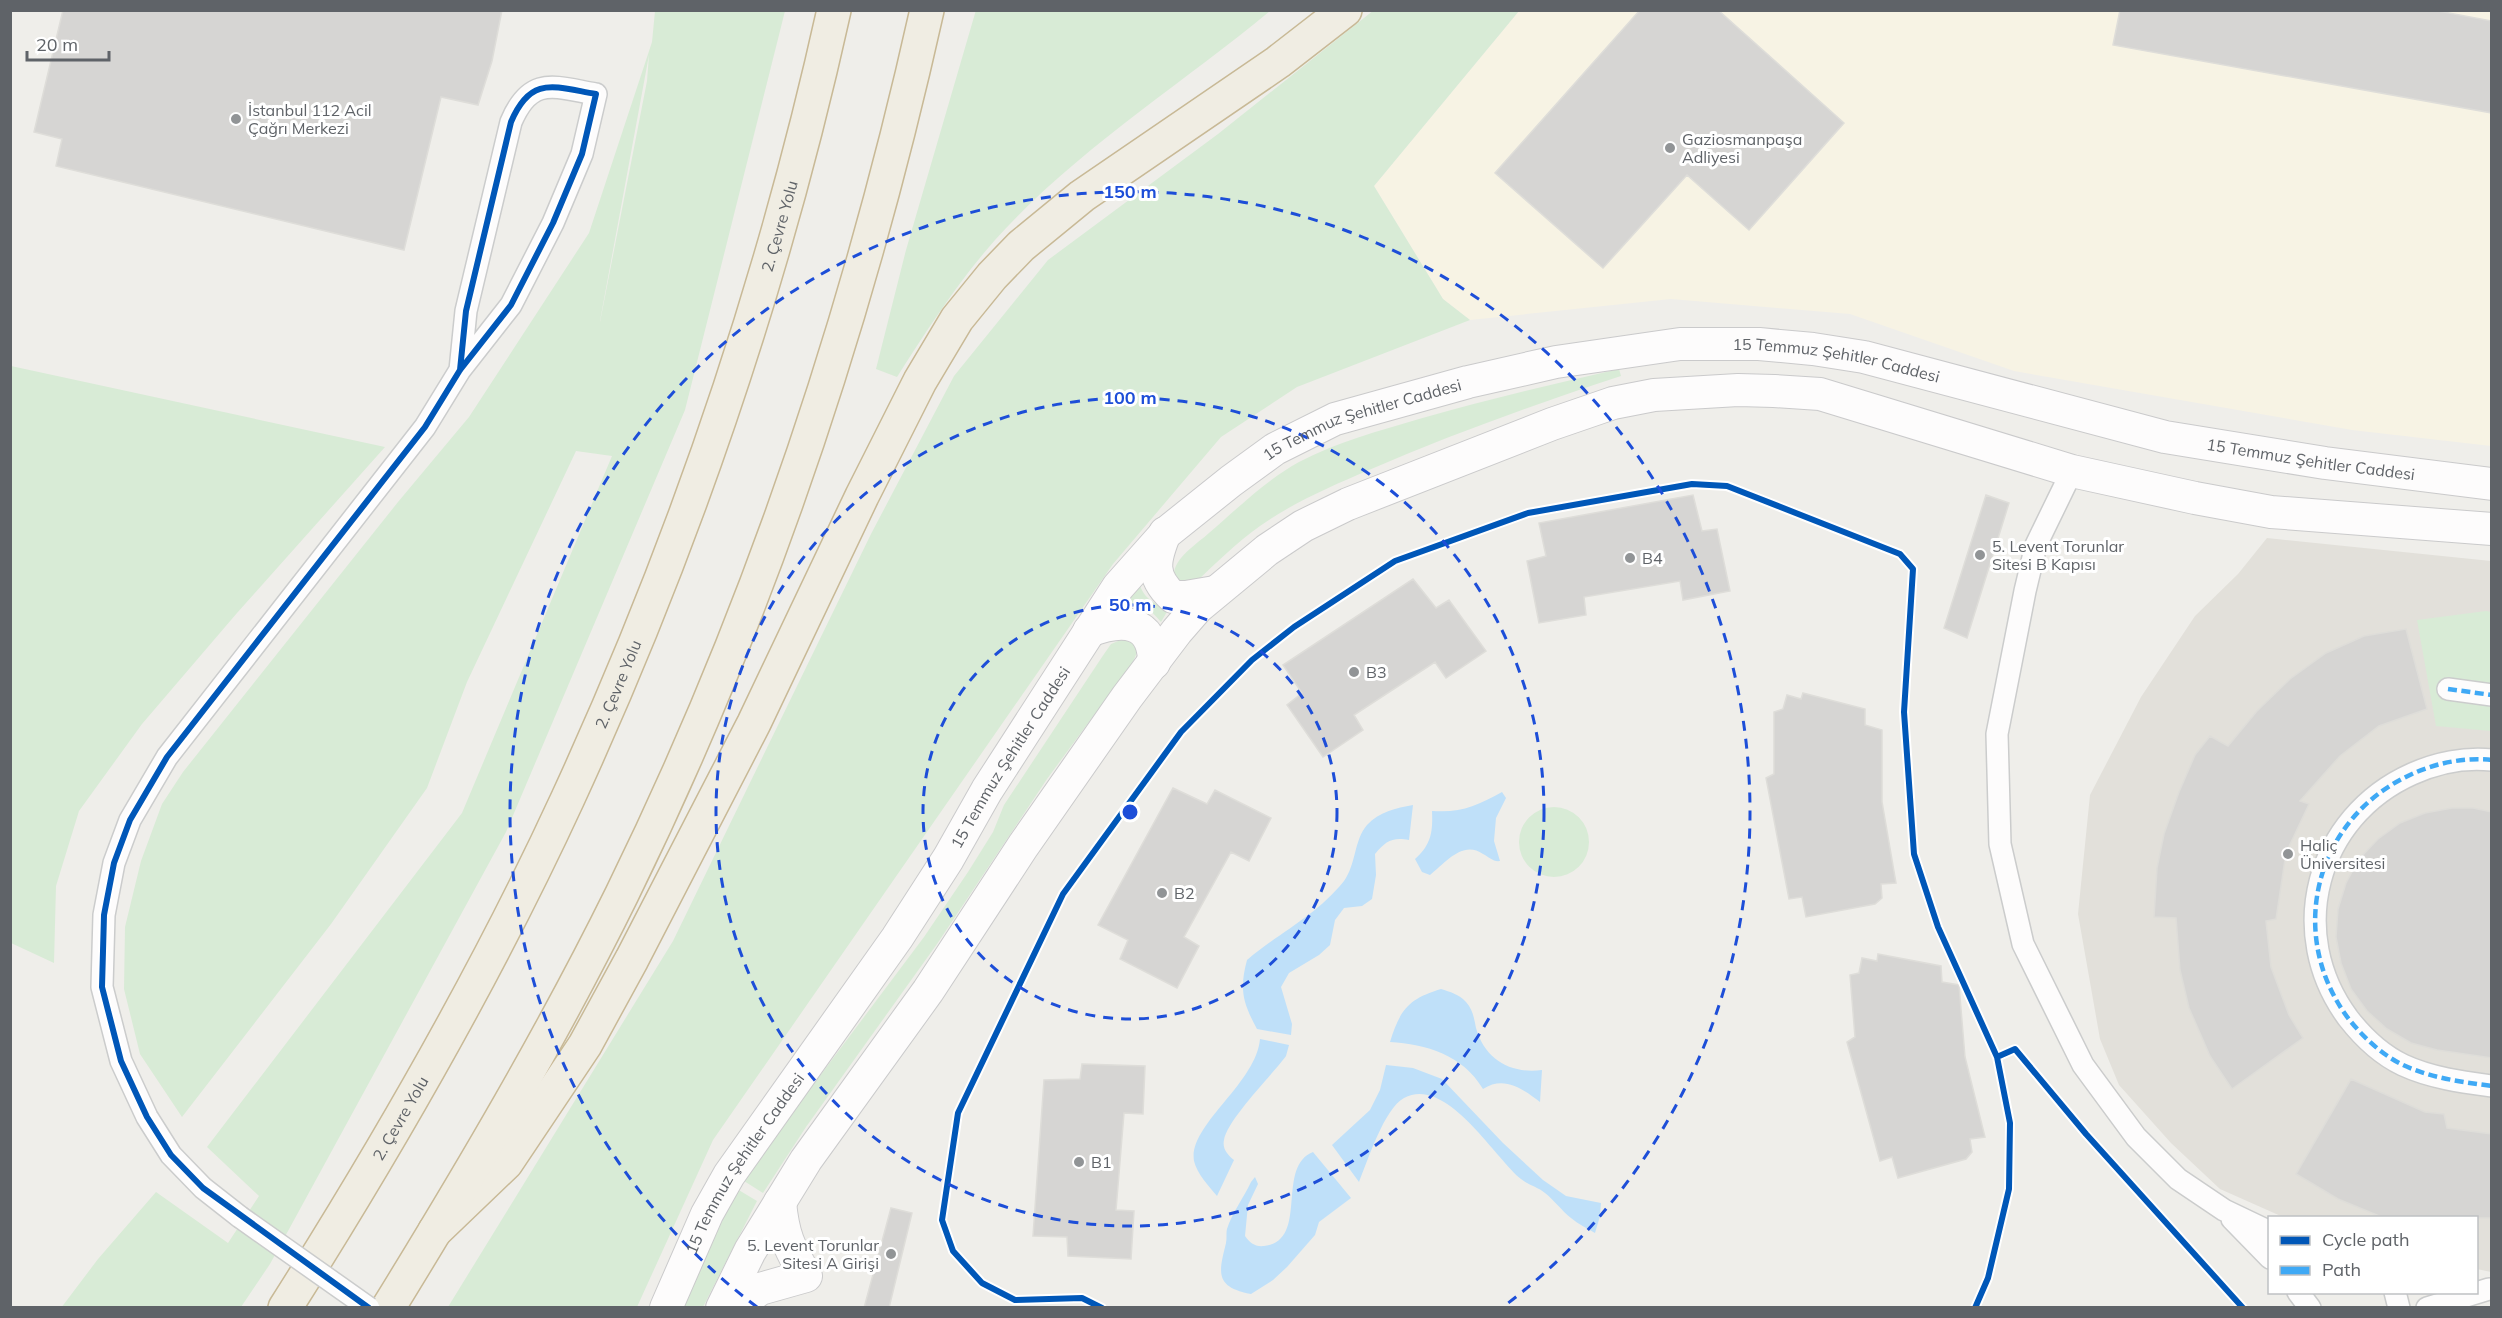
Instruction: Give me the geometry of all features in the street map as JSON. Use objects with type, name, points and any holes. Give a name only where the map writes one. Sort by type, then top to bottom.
[{"type":"highway","points":[[822,68],[824,10]]},
{"type":"highway","name":"2. Çevre Yolu","points":[[285,1308],[367,1175],[461,1011],[568,799],[620,680],[700,475],[751,326],[788,200],[822,68],[834,10]]},
{"type":"highway","points":[[388,1308],[508,1107],[622,894],[717,683],[815,424],[856,289],[927,10]]},
{"type":"highway","points":[[435,1231],[506,1163],[585,1045],[754,723],[861,496],[915,392],[957,319],[1020,246],[1082,196],[1278,62],[1345,10]]},
{"type":"main road","name":"15 Temmuz Şehitler Caddesi","points":[[666,1308],[707,1214],[729,1174],[897,938],[948,859],[987,790],[1118,587],[1166,533],[1196,507],[1275,449],[1335,419],[1468,382],[1556,362],[1680,344],[1759,344],[1864,357],[2165,437],[2325,463],[2492,484]]},
{"type":"main road","points":[[722,1308],[750,1251],[806,1160],[928,991],[1023,846],[1127,697],[1197,608],[1215,592],[1267,550],[1294,532],[1348,504],[1613,403],[1654,395],[1738,390],[1820,394],[2072,471],[2172,494],[2271,512],[2492,529]]},
{"type":"main road","points":[[1166,533],[1157,553],[1156,570],[1160,585],[1173,597],[1215,592]]},
{"type":"main road","points":[[1089,631],[1108,624],[1129,623],[1142,629],[1154,650],[1154,663]]},
{"type":"main road","points":[[735,1308],[760,1289],[806,1276],[789,1246],[782,1227],[780,1202]]},
{"type":"street","points":[[369,1308],[203,1188],[171,1155],[147,1117],[121,1061],[102,987],[104,915],[114,863],[130,820],[167,757],[425,427],[460,370],[511,304],[553,223],[582,154],[596,94],[549,86],[534,91],[519,104],[511,122],[466,311],[460,370]]},
{"type":"street","points":[[2072,471],[2036,545],[1997,734],[2000,844],[2023,944],[2083,1065],[2136,1137],[2178,1179],[2224,1210],[2268,1231]]},
{"type":"street","points":[[2448,690],[2492,695]]},
{"type":"street","points":[[2492,760],[2480,759],[2433,764],[2389,784],[2353,815],[2328,856],[2315,902],[2316,951],[2333,997],[2362,1036],[2402,1065],[2448,1080],[2492,1086]]},
{"type":"street","points":[[2224,1210],[2268,1256]]},
{"type":"street","points":[[2299,1294],[2310,1308]]},
{"type":"street","points":[[2427,1308],[2470,1294]]},
{"type":"shaded area","points":[[1519,11],[2491,11],[2491,446],[2352,430],[2014,371],[1850,314],[1671,299],[1470,320],[1443,299],[1374,186]]},
{"type":"shaded area","name":"Haliç Üniversitesi","points":[[2267,538],[2491,561],[2491,1272],[2478,1269],[2478,1216],[2281,1216],[2220,1189],[2171,1143],[2119,1085],[2100,1039],[2078,914],[2090,795],[2141,697],[2195,616],[2238,574]]},
{"type":"green space","points":[[976,10],[1270,11],[1093,148],[1026,208],[995,240],[968,273],[931,324],[897,377],[876,369],[906,250]]},
{"type":"green space","points":[[1374,10],[1519,11],[1374,186],[1443,299],[1470,320],[1297,387],[1221,437],[1113,564],[713,1140],[637,1307],[448,1307],[673,941],[871,534],[954,376],[1048,260],[1218,134]]},
{"type":"green space","points":[[655,11],[785,11],[685,410],[506,832],[270,1264],[241,1307],[61,1308],[98,1259],[156,1192],[228,1243],[259,1196],[207,1147],[462,813],[612,456],[576,451],[467,682],[427,788],[331,924],[182,1117],[140,1054],[124,989],[125,927],[141,861],[162,804],[183,772],[398,502],[469,417],[589,233],[652,42]],"holes":[[[649,55],[647,81],[600,322]]]},
{"type":"green space","points":[[11,366],[385,447],[142,724],[79,811],[56,886],[54,963],[11,943]]},
{"type":"green space","points":[[1619,369],[1621,376],[1463,432],[1327,488],[1286,509],[1260,526],[1234,546],[1195,583],[1188,585],[1174,577],[1177,564],[1192,547],[1263,486],[1287,469],[1313,455],[1419,419],[1519,392]]},
{"type":"green space","points":[[1139,583],[1147,597],[1168,610],[1161,622],[1144,607],[1123,604]]},
{"type":"green space","points":[[2491,612],[2491,731],[2436,726],[2417,620]]},
{"type":"green space","points":[[1123,639],[1135,644],[1138,650],[1133,662],[1047,779],[937,944],[806,1127],[763,1193],[744,1181],[924,937],[993,832],[1004,805],[1102,657],[1111,644]]},
{"type":"green space","points":[[1554,807],[1567,810],[1579,817],[1586,829],[1589,842],[1586,855],[1579,867],[1567,874],[1554,877],[1541,874],[1529,867],[1522,855],[1519,842],[1522,829],[1529,817],[1541,810]]},
{"type":"green space","points":[[737,1189],[757,1201],[703,1307],[682,1308]]},
{"type":"water","points":[[1502,792],[1506,798],[1496,818],[1494,841],[1500,861],[1493,860],[1476,850],[1469,850],[1455,854],[1430,875],[1422,872],[1415,859],[1425,849],[1430,838],[1432,811],[1452,811],[1468,807]]},
{"type":"water","points":[[1413,805],[1409,840],[1390,841],[1375,854],[1376,875],[1372,899],[1362,906],[1344,908],[1335,920],[1330,945],[1319,955],[1289,973],[1281,987],[1292,1024],[1291,1035],[1257,1029],[1244,996],[1243,980],[1247,960],[1310,914],[1344,881],[1367,825],[1388,811]]},
{"type":"water","points":[[1441,989],[1457,995],[1468,1005],[1480,1039],[1493,1056],[1510,1067],[1520,1070],[1542,1070],[1540,1102],[1513,1085],[1498,1083],[1483,1089],[1475,1077],[1454,1060],[1417,1045],[1390,1042],[1407,1007],[1421,997]]},
{"type":"water","points":[[1260,1039],[1289,1045],[1286,1056],[1241,1110],[1227,1131],[1224,1146],[1234,1160],[1217,1196],[1198,1171],[1194,1161],[1195,1147],[1211,1118],[1247,1072],[1256,1056]]},
{"type":"water","points":[[1386,1065],[1413,1068],[1442,1079],[1503,1143],[1543,1180],[1566,1196],[1601,1203],[1595,1233],[1571,1218],[1542,1191],[1521,1179],[1452,1108],[1436,1098],[1420,1094],[1404,1098],[1390,1113],[1377,1136],[1359,1182],[1332,1145],[1370,1110],[1380,1090]]},
{"type":"water","points":[[1313,1152],[1351,1198],[1319,1222],[1315,1235],[1273,1280],[1251,1294],[1230,1287],[1222,1277],[1221,1270],[1227,1229],[1251,1182],[1255,1177],[1258,1184],[1248,1205],[1245,1236],[1253,1244],[1264,1246],[1278,1241],[1286,1231],[1296,1172],[1302,1160]]},
{"type":"building","name":"İstanbul 112 Acil Çağrı Merkezi","points":[[63,10],[502,10],[492,61],[478,105],[441,97],[404,250],[56,166],[62,139],[34,132]]},
{"type":"building","name":"Gaziosmanpaşa Adliyesi","points":[[1640,10],[1718,10],[1844,123],[1749,230],[1687,175],[1603,268],[1495,173]]},
{"type":"building","points":[[2120,10],[2433,10],[2492,21],[2492,113],[2113,45]]},
{"type":"building","name":"B4","points":[[1693,495],[1702,531],[1717,529],[1730,591],[1683,600],[1680,581],[1584,597],[1586,615],[1539,623],[1527,561],[1546,556],[1539,523]]},
{"type":"building","name":"5. Levent Torunlar Sitesi B Kapısı","points":[[1986,495],[2009,503],[1967,638],[1944,628]]},
{"type":"building","name":"B3","points":[[1413,579],[1436,608],[1449,600],[1486,651],[1446,678],[1435,662],[1354,715],[1363,730],[1323,757],[1287,705],[1302,693],[1283,665]]},
{"type":"building","points":[[2406,629],[2427,709],[2379,726],[2340,756],[2300,801],[2309,804],[2286,853],[2276,919],[2266,921],[2271,967],[2289,1015],[2303,1038],[2232,1089],[2210,1056],[2189,1008],[2180,970],[2176,918],[2154,917],[2157,868],[2164,834],[2179,792],[2195,755],[2210,736],[2228,746],[2257,711],[2290,679],[2326,653],[2364,636]]},
{"type":"building","points":[[1803,693],[1865,709],[1865,725],[1882,730],[1882,802],[1896,883],[1881,884],[1882,898],[1875,904],[1806,917],[1802,897],[1789,899],[1766,778],[1774,774],[1774,712],[1783,709],[1787,695],[1801,699]]},
{"type":"building","name":"B2","points":[[1173,788],[1207,804],[1215,790],[1271,818],[1249,861],[1231,852],[1184,937],[1199,946],[1177,988],[1120,959],[1128,940],[1098,925]]},
{"type":"building","points":[[2452,808],[2473,808],[2492,812],[2492,1058],[2437,1050],[2411,1043],[2387,1029],[2367,1011],[2351,989],[2341,963],[2336,937],[2338,909],[2346,883],[2359,859],[2378,839],[2400,823],[2425,813]]},
{"type":"building","points":[[1878,954],[1941,966],[1942,982],[1959,985],[1965,1057],[1985,1137],[1970,1139],[1972,1152],[1966,1159],[1898,1178],[1892,1157],[1880,1161],[1847,1042],[1855,1037],[1850,975],[1859,973],[1862,958],[1877,961]]},
{"type":"building","name":"B1","points":[[1082,1064],[1145,1066],[1143,1114],[1124,1113],[1116,1210],[1134,1211],[1131,1259],[1068,1256],[1067,1237],[1033,1236],[1044,1080],[1080,1079]]},
{"type":"building","points":[[2351,1079],[2425,1112],[2444,1114],[2447,1128],[2492,1134],[2492,1218],[2379,1216],[2338,1199],[2296,1174]]},
{"type":"building","name":"5. Levent Torunlar Sitesi A Girişi","points":[[891,1208],[912,1213],[889,1308],[864,1308]]},
{"type":"marked path","points":[[2448,689],[2492,695]]},
{"type":"marked path","points":[[2492,760],[2461,760],[2431,767],[2412,774],[2379,793],[2353,818],[2333,848],[2320,880],[2315,915],[2318,950],[2329,985],[2348,1018],[2366,1038],[2403,1065],[2447,1079],[2492,1086]]},
{"type":"cycle path","points":[[369,1308],[203,1188],[171,1155],[147,1117],[121,1061],[102,987],[104,915],[114,863],[130,820],[167,757],[425,427],[460,370],[511,305],[553,223],[582,154],[596,94],[556,87],[545,88],[527,97],[511,122],[466,311],[460,370]]},
{"type":"cycle path","points":[[1102,1308],[1082,1298],[1015,1300],[982,1283],[953,1251],[942,1220],[958,1113],[1063,894],[1181,732],[1252,660],[1294,627],[1395,561],[1528,513],[1692,484],[1727,486],[1900,554],[1913,569],[1904,712],[1914,854],[1938,927],[1997,1057],[2010,1123],[2009,1189],[1988,1278],[1975,1308]]},
{"type":"cycle path","points":[[1997,1057],[2015,1049],[2086,1134],[2243,1308]]},
{"type":"place","name":"İstanbul 112 Acil Çağrı Merkezi","points":[[236,119]]},
{"type":"place","name":"Gaziosmanpaşa Adliyesi","points":[[1670,148]]},
{"type":"place","name":"5. Levent Torunlar Sitesi B Kapısı","points":[[1980,555]]},
{"type":"place","name":"B4","points":[[1630,558]]},
{"type":"place","name":"B3","points":[[1354,672]]},
{"type":"place","name":"Haliç Üniversitesi","points":[[2288,854]]},
{"type":"place","name":"B2","points":[[1162,893]]},
{"type":"place","name":"B1","points":[[1079,1162]]},
{"type":"place","name":"5. Levent Torunlar Sitesi A Girişi","points":[[891,1254]]}]
